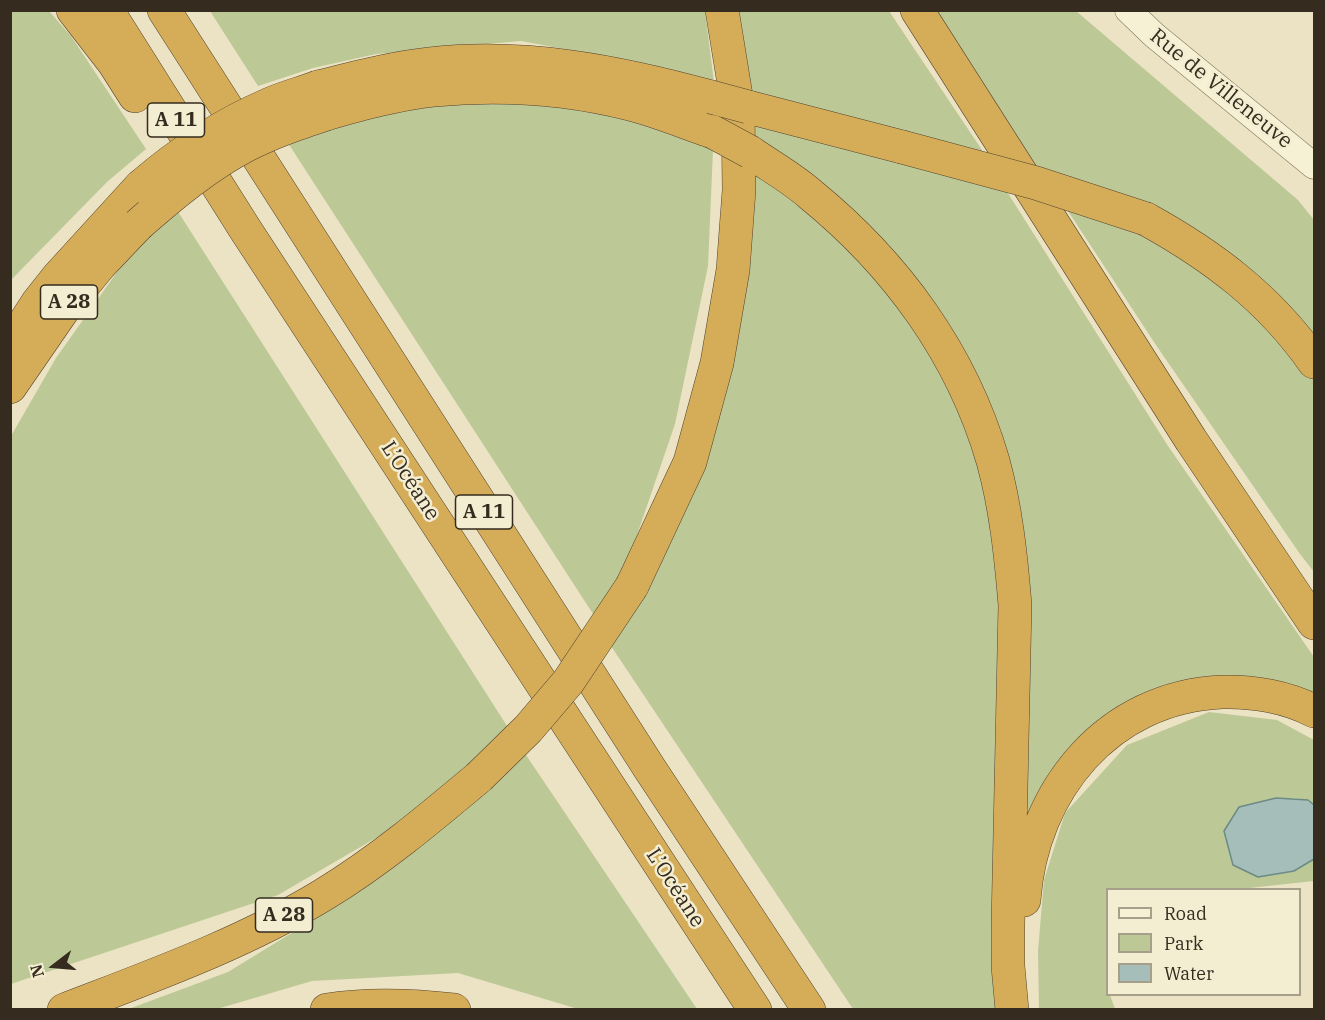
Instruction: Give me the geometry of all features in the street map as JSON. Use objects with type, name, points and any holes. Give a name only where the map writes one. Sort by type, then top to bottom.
[{"type":"highway","points":[[73,10],[114,63],[160,136],[245,229]]},
{"type":"highway","name":"L’Océane","points":[[107,10],[245,229],[755,1010]]},
{"type":"highway","name":"A 11","points":[[164,10],[618,719],[809,1010]]},
{"type":"highway","name":"A 28","points":[[64,1010],[171,968],[261,928],[322,896],[388,853],[479,777],[528,729],[568,682],[632,586],[690,462],[717,363],[733,270],[739,190],[738,108],[722,10]]},
{"type":"highway","points":[[917,10],[1191,440],[1314,623]]},
{"type":"highway","points":[[10,302],[130,201],[179,189],[231,154],[267,135],[322,100],[398,68],[457,61],[525,61],[640,78],[1036,183],[1146,219],[1221,265],[1259,297],[1280,319],[1314,362]]},
{"type":"highway","points":[[322,100],[374,100],[433,90],[486,87],[559,90],[630,104],[713,132],[750,152],[816,198],[868,246],[897,278],[944,348],[971,399],[993,460],[1011,558],[1015,605],[1008,966],[1012,1010]]},
{"type":"highway","points":[[10,345],[57,278],[130,201]]},
{"type":"highway","name":"A 28","points":[[10,387],[63,309],[100,265],[130,201]]},
{"type":"highway","points":[[1191,440],[1314,602]]},
{"type":"highway","points":[[1024,1010],[1023,924],[1025,892],[1033,850],[1044,817],[1071,770],[1107,733],[1125,720],[1144,710],[1185,696],[1237,692],[1298,702],[1314,711]]},
{"type":"highway","points":[[327,1010],[360,1005],[419,1006],[454,1010]]},
{"type":"street","name":"Rue de Villeneuve","points":[[1128,10],[1154,35],[1314,166]]},
{"type":"green space","points":[[11,10],[49,11],[71,36],[146,149],[107,182],[11,280]]},
{"type":"green space","points":[[210,11],[705,11],[714,82],[634,62],[521,41],[376,54],[313,68],[258,86]]},
{"type":"green space","points":[[734,11],[889,11],[986,156],[746,90]]},
{"type":"green space","points":[[935,11],[1076,11],[1298,200],[1314,220],[1314,340],[1035,170]]},
{"type":"green space","points":[[514,98],[652,122],[713,150],[708,266],[675,424],[624,573],[595,617],[286,140],[413,103]]},
{"type":"green space","points":[[748,119],[1004,187],[1168,446],[1314,657],[1314,698],[1141,698],[1023,844],[1030,650],[965,358],[750,140]]},
{"type":"green space","points":[[752,170],[799,200],[894,292],[965,412],[998,533],[1004,1009],[853,1009],[609,643],[639,598]]},
{"type":"green space","points":[[1064,205],[1148,234],[1240,290],[1314,378],[1314,572],[1158,348]]},
{"type":"green space","points":[[175,207],[509,729],[472,767],[381,835],[278,895],[11,984],[11,436],[56,358],[144,234]]},
{"type":"green space","points":[[1209,712],[1277,720],[1314,740],[1314,805],[1288,798],[1267,800],[1239,807],[1224,831],[1294,871],[1314,859],[1314,881],[1249,888],[1106,888],[1106,996],[1110,996],[1115,1009],[1039,1010],[1038,951],[1044,880],[1065,813],[1127,745]]},
{"type":"green space","points":[[524,752],[697,1009],[578,1009],[458,973],[312,981],[217,1009],[126,1010],[228,972],[339,904],[465,811]]},
{"type":"water","points":[[1276,798],[1308,800],[1314,805],[1314,859],[1294,871],[1258,877],[1233,865],[1224,831],[1239,807]]}]
